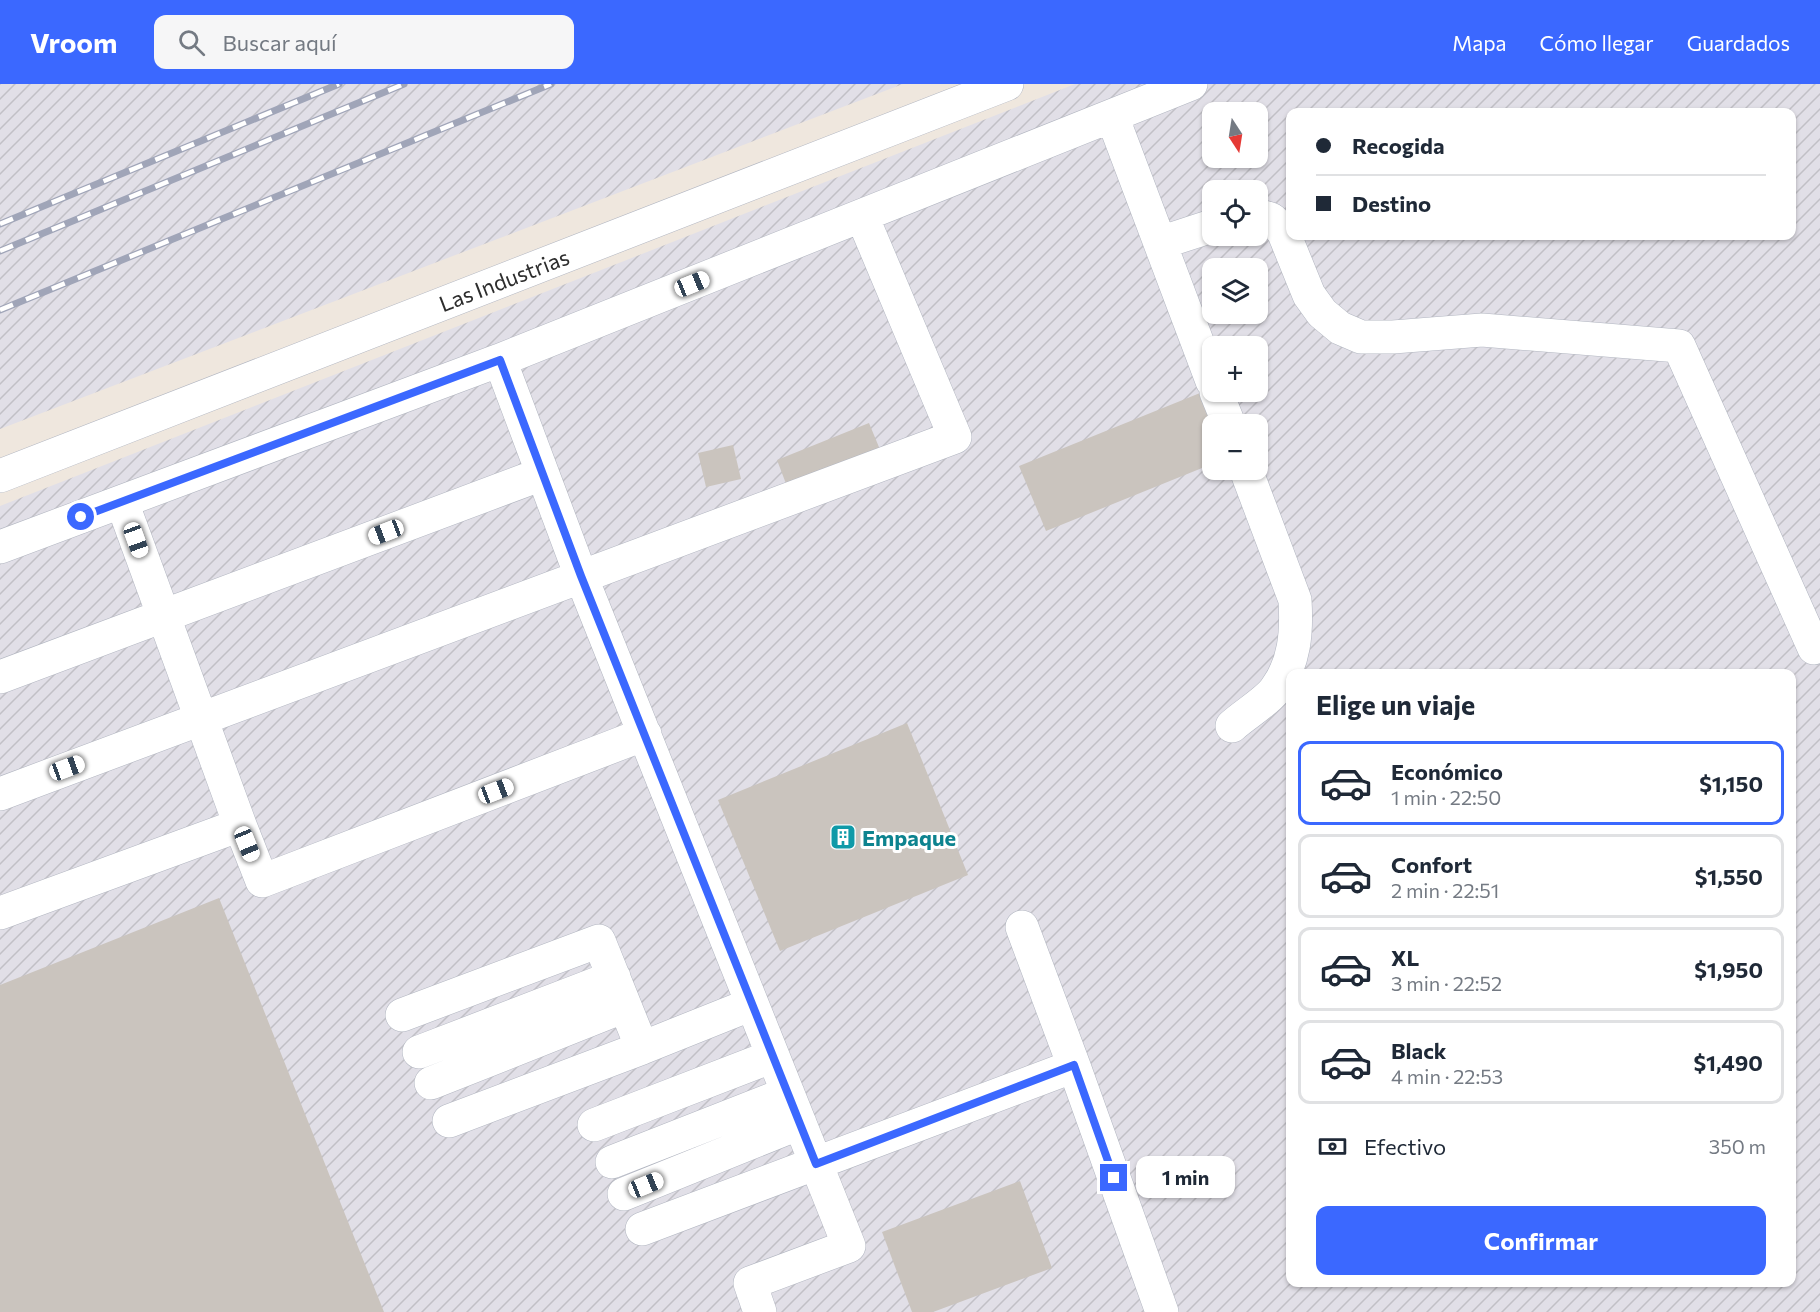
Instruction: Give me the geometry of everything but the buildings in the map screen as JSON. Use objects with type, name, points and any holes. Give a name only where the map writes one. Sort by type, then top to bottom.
[{"type":"street","name":"Las Industrias","points":[[0,476],[1007,84]]},
{"type":"street","points":[[0,547],[500,360],[1191,84]]},
{"type":"street","points":[[1112,116],[1202,354]]},
{"type":"street","points":[[0,794],[955,437],[862,216]]},
{"type":"street","points":[[1268,218],[1283,231],[1286,238]]},
{"type":"street","points":[[1160,243],[1202,229]]},
{"type":"street","points":[[1287,240],[1309,295],[1322,313],[1340,328],[1361,337],[1393,337],[1482,330],[1679,346],[1814,648]]},
{"type":"street","points":[[500,360],[581,576],[849,1246],[750,1284],[760,1312]]},
{"type":"street","points":[[0,677],[542,474]]},
{"type":"street","points":[[1250,480],[1295,600],[1296,621],[1292,659],[1287,669]]},
{"type":"street","points":[[122,502],[262,881],[645,734]]},
{"type":"street","points":[[1232,726],[1275,691],[1286,670]]},
{"type":"street","points":[[0,913],[240,825]]},
{"type":"street","points":[[1022,927],[1162,1312]]},
{"type":"street","points":[[402,1016],[599,941],[642,1048]]},
{"type":"street","points":[[419,1052],[620,992]]},
{"type":"street","points":[[431,1083],[620,992]]},
{"type":"street","points":[[449,1121],[752,1004]]},
{"type":"street","points":[[594,1125],[773,1056]]},
{"type":"street","points":[[642,1229],[1074,1065]]},
{"type":"street","points":[[612,1162],[788,1093]]},
{"type":"street","points":[[624,1194],[800,1123]]},
{"type":"shaded area","points":[[0,84],[903,84],[0,429]]},
{"type":"shaded area","points":[[1075,84],[1820,84],[1820,1312],[0,1312],[0,506]]},
{"type":"railway","points":[[0,224],[339,84]]},
{"type":"railway","points":[[0,251],[404,84]]},
{"type":"railway","points":[[0,310],[551,84]]},
{"type":"place","name":"Empaque","points":[[843,837]]},
{"type":"route","points":[[81,517],[500,360],[581,576],[816,1164],[1074,1065],[1114,1178]]}]
